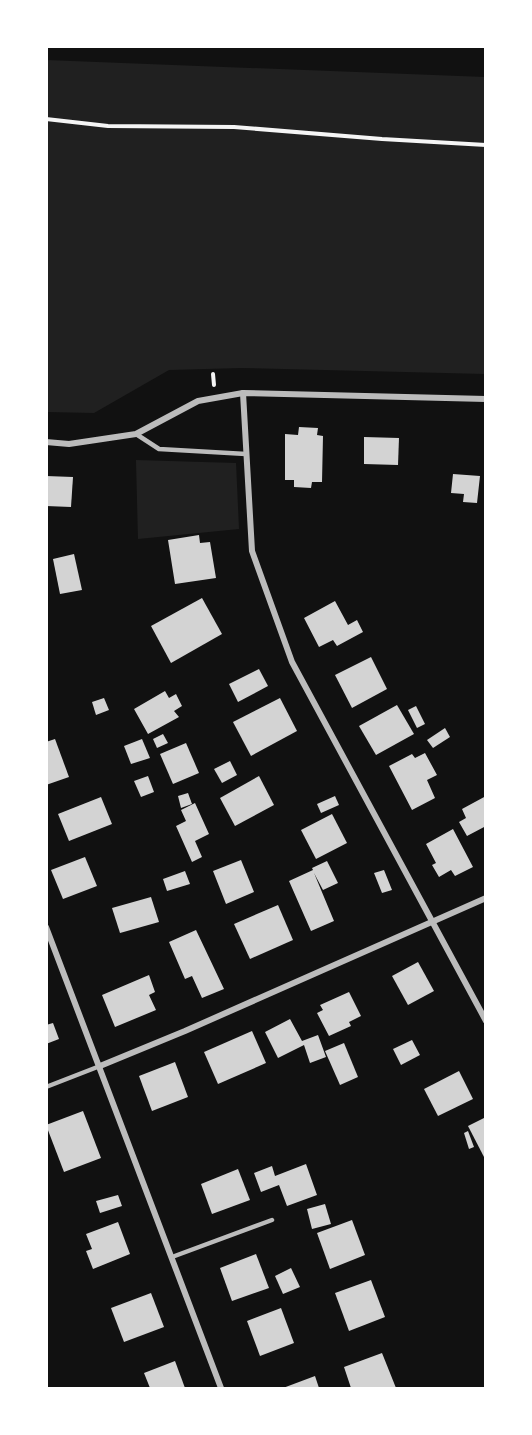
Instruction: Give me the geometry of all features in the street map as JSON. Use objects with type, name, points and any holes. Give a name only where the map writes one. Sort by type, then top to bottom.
[{"type":"street","points":[[243,393],[252,551],[292,662],[486,1021]]},
{"type":"street","points":[[46,442],[69,444],[135,434],[198,401],[243,393],[486,399]]},
{"type":"street","points":[[100,1066],[185,1031],[486,898]]},
{"type":"street","points":[[46,927],[221,1389]]},
{"type":"lane","points":[[135,434],[159,449],[246,454]]},
{"type":"lane","points":[[46,1087],[100,1066]]},
{"type":"lane","points":[[172,1257],[272,1220]]},
{"type":"path","points":[[46,119],[108,126],[234,127],[486,145]]},
{"type":"shaded area","points":[[46,60],[485,77],[485,374],[241,368],[169,370],[94,413],[47,412]]},
{"type":"shaded area","points":[[136,460],[236,463],[239,529],[138,539]]},
{"type":"building","points":[[299,427],[318,428],[317,435],[323,436],[322,482],[312,482],[311,488],[294,487],[294,480],[285,480],[285,434],[298,435]]},
{"type":"building","points":[[364,437],[399,438],[398,465],[364,464]]},
{"type":"building","points":[[453,474],[480,476],[477,503],[463,502],[464,494],[451,493]]},
{"type":"building","points":[[46,476],[73,477],[71,507],[46,506]]},
{"type":"building","points":[[199,535],[200,543],[210,542],[216,578],[175,584],[168,540]]},
{"type":"building","points":[[74,554],[82,590],[60,594],[53,559]]},
{"type":"building","points":[[202,598],[222,634],[171,663],[151,626]]},
{"type":"building","points":[[335,601],[348,625],[357,620],[363,632],[337,646],[333,640],[319,647],[304,618]]},
{"type":"building","points":[[371,657],[387,689],[352,708],[335,675]]},
{"type":"building","points":[[259,669],[268,686],[238,702],[229,684]]},
{"type":"building","points":[[165,691],[169,698],[176,694],[182,706],[174,711],[179,717],[148,734],[134,709]]},
{"type":"building","points":[[104,698],[109,710],[96,715],[92,702]]},
{"type":"building","points":[[280,698],[297,731],[251,756],[233,722]]},
{"type":"building","points":[[397,705],[414,734],[376,755],[359,726]]},
{"type":"building","points":[[416,706],[425,724],[417,728],[408,710]]},
{"type":"building","points":[[445,728],[450,737],[433,748],[427,740]]},
{"type":"building","points":[[163,734],[168,743],[157,748],[153,739]]},
{"type":"building","points":[[55,739],[69,777],[46,785],[46,742]]},
{"type":"building","points":[[142,739],[150,758],[131,764],[124,746]]},
{"type":"building","points":[[186,743],[199,773],[173,784],[160,754]]},
{"type":"building","points":[[425,753],[437,775],[427,780],[435,798],[412,810],[389,766],[412,754],[415,758]]},
{"type":"building","points":[[230,761],[237,775],[222,783],[214,769]]},
{"type":"building","points":[[148,776],[154,792],[141,797],[134,781]]},
{"type":"building","points":[[259,776],[274,805],[235,826],[220,798]]},
{"type":"building","points":[[188,793],[192,804],[181,808],[178,796]]},
{"type":"building","points":[[335,796],[339,805],[321,813],[317,804]]},
{"type":"building","points":[[486,796],[486,826],[467,836],[459,822],[466,818],[462,809]]},
{"type":"building","points":[[101,797],[112,824],[69,841],[58,814]]},
{"type":"building","points":[[195,803],[209,834],[195,841],[202,857],[192,862],[176,826],[186,821],[181,810]]},
{"type":"building","points":[[332,814],[347,843],[316,859],[301,830]]},
{"type":"building","points":[[453,829],[473,867],[455,876],[451,870],[439,877],[432,865],[436,863],[426,844]]},
{"type":"building","points":[[85,857],[97,886],[63,899],[51,870]]},
{"type":"building","points":[[241,860],[254,892],[226,904],[213,871]]},
{"type":"building","points":[[327,861],[338,883],[323,890],[314,873],[334,921],[311,931],[289,881]]},
{"type":"building","points":[[384,870],[392,890],[382,893],[374,873]]},
{"type":"building","points":[[185,871],[190,884],[167,891],[163,879]]},
{"type":"building","points":[[151,897],[159,922],[120,933],[112,908]]},
{"type":"building","points":[[278,905],[293,940],[250,959],[234,924]]},
{"type":"building","points":[[196,930],[224,989],[202,998],[192,976],[185,979],[169,942]]},
{"type":"building","points":[[418,962],[434,991],[408,1005],[392,976]]},
{"type":"building","points":[[149,975],[155,992],[149,995],[156,1010],[115,1027],[102,995]]},
{"type":"building","points":[[349,992],[361,1016],[349,1022],[351,1026],[329,1036],[317,1013],[323,1010],[320,1005]]},
{"type":"building","points":[[290,1019],[302,1041],[318,1035],[326,1057],[310,1063],[304,1045],[278,1058],[265,1032]]},
{"type":"building","points":[[53,1023],[59,1039],[46,1044],[46,1025]]},
{"type":"building","points":[[252,1031],[266,1063],[218,1084],[204,1052]]},
{"type":"building","points":[[412,1040],[420,1055],[401,1065],[393,1049]]},
{"type":"building","points":[[344,1043],[358,1077],[340,1085],[325,1051]]},
{"type":"building","points":[[175,1062],[188,1097],[152,1111],[139,1076]]},
{"type":"building","points":[[459,1071],[473,1099],[438,1116],[424,1089]]},
{"type":"building","points":[[83,1111],[101,1158],[64,1172],[46,1125]]},
{"type":"building","points":[[486,1117],[486,1156],[484,1157],[468,1126]]},
{"type":"building","points":[[468,1131],[474,1147],[469,1149],[464,1133]]},
{"type":"building","points":[[306,1164],[317,1195],[287,1206],[279,1185],[261,1192],[254,1173],[272,1166],[275,1176]]},
{"type":"building","points":[[238,1169],[250,1200],[212,1214],[201,1184]]},
{"type":"building","points":[[118,1195],[122,1206],[100,1213],[96,1201]]},
{"type":"building","points":[[325,1204],[331,1224],[312,1229],[307,1209]]},
{"type":"building","points":[[352,1220],[365,1255],[330,1269],[317,1233]]},
{"type":"building","points":[[118,1222],[130,1254],[93,1269],[86,1251],[92,1249],[86,1234]]},
{"type":"building","points":[[256,1254],[269,1288],[232,1301],[220,1268]]},
{"type":"building","points":[[291,1268],[300,1287],[283,1294],[275,1276]]},
{"type":"building","points":[[371,1280],[385,1317],[349,1331],[335,1293]]},
{"type":"building","points":[[151,1293],[164,1327],[124,1342],[111,1308]]},
{"type":"building","points":[[281,1308],[294,1343],[260,1356],[247,1321]]},
{"type":"building","points":[[382,1353],[396,1388],[351,1388],[344,1367]]},
{"type":"building","points":[[175,1361],[185,1388],[150,1388],[144,1373]]},
{"type":"building","points":[[315,1376],[319,1388],[283,1388]]}]
